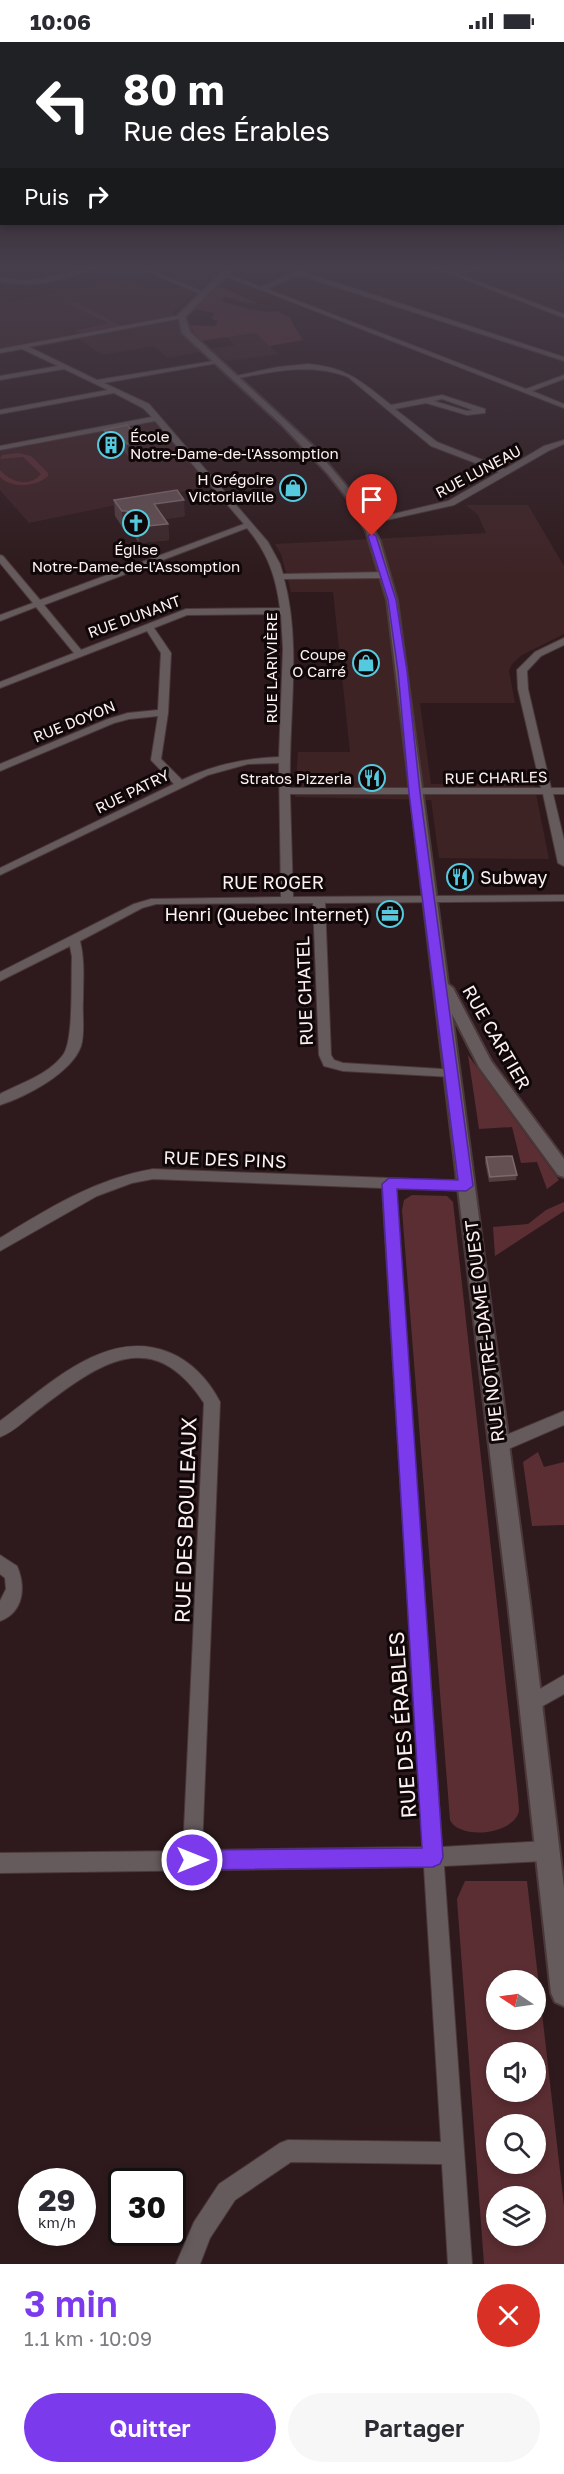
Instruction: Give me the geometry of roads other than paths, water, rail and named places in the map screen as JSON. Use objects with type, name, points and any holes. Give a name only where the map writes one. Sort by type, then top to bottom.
[{"type":"street","points":[[0,378],[50,370]]},
{"type":"street","name":"RUE LARIVIÈRE","points":[[72,370],[146,406],[271,552],[280,577],[286,610],[284,791],[287,900]]},
{"type":"street","points":[[98,382],[170,370]]},
{"type":"street","name":"RUE NOTRE-DAME OUEST","points":[[227,370],[323,463],[345,488],[367,523],[386,575],[403,671],[415,793],[453,1072],[498,1446],[532,1703],[546,1851],[564,1994]]},
{"type":"street","points":[[234,376],[283,370]]},
{"type":"street","points":[[334,370],[350,376],[412,429],[442,448],[505,471]]},
{"type":"street","points":[[471,370],[564,406]]},
{"type":"street","points":[[526,391],[564,377]]},
{"type":"street","points":[[0,412],[116,391]]},
{"type":"street","points":[[389,408],[428,401],[447,398],[482,411],[467,413],[428,401]]},
{"type":"street","points":[[0,448],[157,418]]},
{"type":"street","name":"RUE LUNEAU","points":[[367,523],[451,503],[547,448],[564,442]]},
{"type":"street","points":[[0,618],[249,525]]},
{"type":"street","points":[[0,558],[79,653]]},
{"type":"street","points":[[280,577],[386,575]]},
{"type":"street","name":"RUE DUNANT","points":[[0,685],[195,610],[286,610]]},
{"type":"street","points":[[149,627],[166,653],[163,713],[156,760],[181,785]]},
{"type":"street","points":[[564,641],[538,654],[522,670],[524,689],[564,862]]},
{"type":"street","name":"RUE DOYON","points":[[0,768],[111,721],[128,716],[163,713]]},
{"type":"street","name":"RUE PATRY","points":[[0,872],[223,766],[248,761],[284,760]]},
{"type":"street","name":"RUE CHARLES","points":[[284,791],[415,793],[564,791]]},
{"type":"street","name":"RUE ROGER","points":[[0,977],[138,906],[155,901],[564,898]]},
{"type":"street","name":"RUE CHATEL","points":[[319,900],[325,1055],[329,1063],[344,1066],[453,1072]]},
{"type":"street","points":[[0,1100],[49,1074],[71,1056],[75,1045],[78,957],[74,940]]},
{"type":"street","name":"RUE CARTIER","points":[[441,980],[485,1063],[564,1171]]},
{"type":"street","name":"RUE DES PINS","points":[[0,1245],[87,1194],[130,1177],[177,1174],[466,1186]]},
{"type":"street","name":"RUE DES ÉRABLES","points":[[389,1184],[460,2264]]},
{"type":"street","name":"RUE DES BOULEAUX","points":[[0,1430],[93,1364],[110,1355],[136,1351],[177,1360],[203,1388],[212,1402],[192,1860]]},
{"type":"street","points":[[498,1446],[564,1418]]},
{"type":"street","points":[[0,1563],[11,1572],[16,1590],[12,1600],[0,1613]]},
{"type":"street","points":[[532,1703],[564,1684]]},
{"type":"street","points":[[0,1863],[433,1857],[546,1851]]},
{"type":"street","points":[[188,2264],[202,2230],[227,2192],[288,2151],[452,2153]]},
{"type":"place","name":"École Notre-Dame-de-l'Assomption","points":[[111,445]]},
{"type":"place","name":"H Grégoire Victoriaville","points":[[293,488]]},
{"type":"place","name":"Église Notre-Dame-de-l'Assomption","points":[[136,523]]},
{"type":"place","name":"Coupe O Carré","points":[[366,663]]},
{"type":"place","name":"Stratos Pizzeria","points":[[372,778]]},
{"type":"place","name":"Subway","points":[[460,877]]},
{"type":"place","name":"Henri (Quebec Internet)","points":[[390,914]]}]
